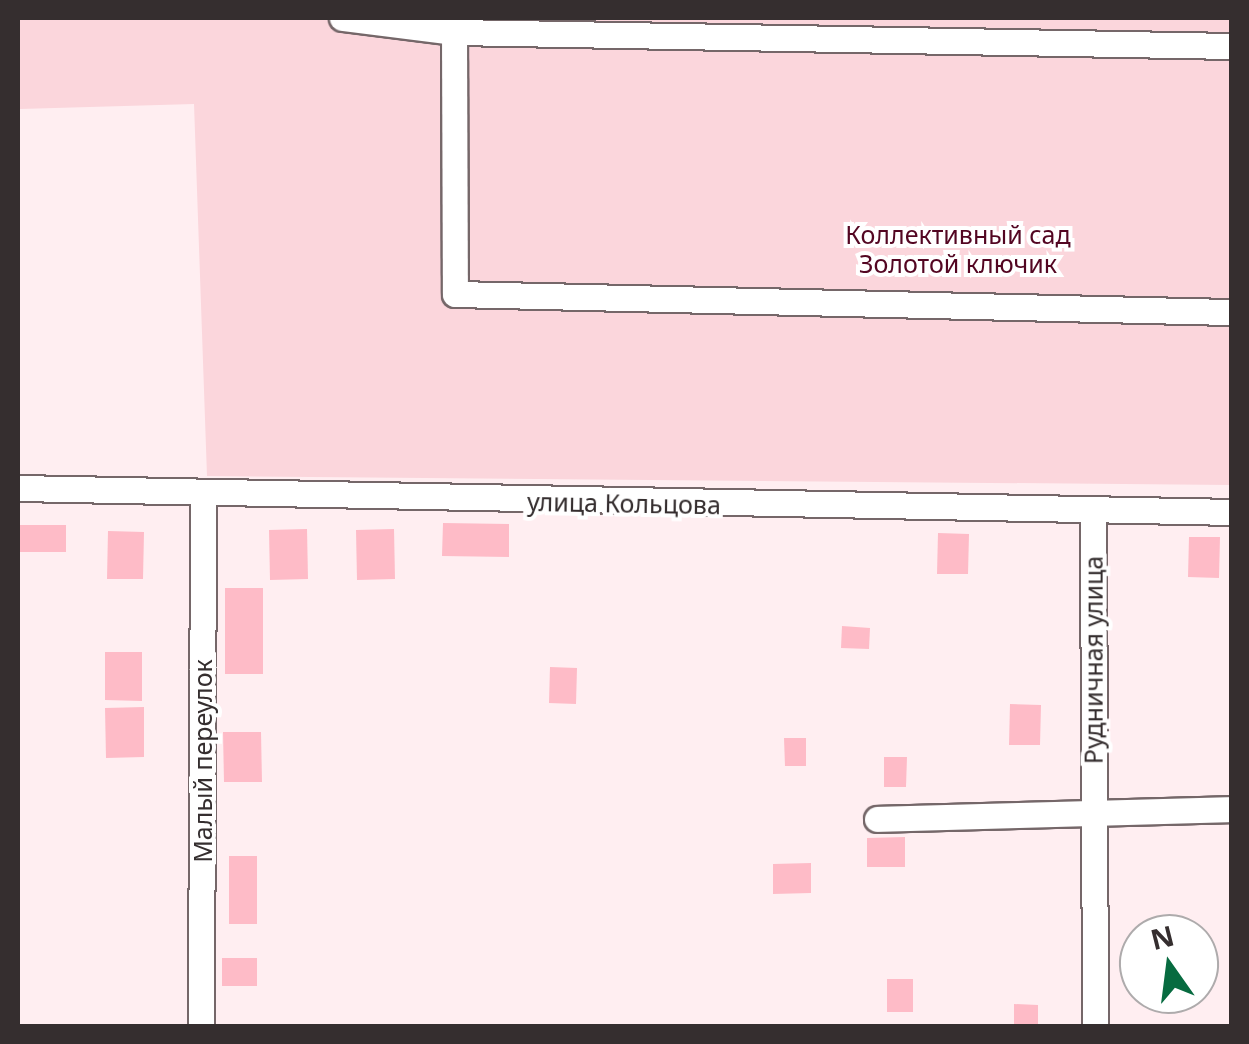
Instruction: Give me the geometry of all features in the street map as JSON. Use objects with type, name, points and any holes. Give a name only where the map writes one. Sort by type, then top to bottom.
[{"type":"street","points":[[342,18],[454,32],[1232,46]]},
{"type":"street","points":[[454,32],[455,294],[1232,312]]},
{"type":"street","name":"улица Кольцова","points":[[18,488],[203,496],[1232,512]]},
{"type":"street","name":"Малый переулок","points":[[201,1026],[203,496]]},
{"type":"street","name":"Рудничная улица","points":[[1093,512],[1096,1026]]},
{"type":"street","points":[[877,819],[1093,808],[1232,809]]},
{"type":"green space","name":"Коллективный сад Золотой ключик","points":[[18,18],[1231,18],[1231,485],[207,476],[194,104],[20,109]]},
{"type":"building","points":[[443,523],[509,524],[509,557],[442,556]]},
{"type":"building","points":[[18,525],[66,525],[66,552],[18,552]]},
{"type":"building","points":[[307,529],[308,579],[270,580],[269,530]]},
{"type":"building","points":[[394,529],[395,579],[357,580],[356,530]]},
{"type":"building","points":[[108,531],[144,532],[143,579],[107,579]]},
{"type":"building","points":[[938,533],[969,534],[968,574],[937,574]]},
{"type":"building","points":[[1189,537],[1220,537],[1219,578],[1188,577]]},
{"type":"building","points":[[225,588],[263,588],[263,674],[225,674]]},
{"type":"building","points":[[842,626],[870,628],[869,649],[841,648]]},
{"type":"building","points":[[105,652],[142,652],[142,701],[105,700]]},
{"type":"building","points":[[550,667],[577,668],[576,704],[549,703]]},
{"type":"building","points":[[1010,704],[1041,705],[1040,745],[1009,745]]},
{"type":"building","points":[[144,707],[144,757],[106,758],[105,708]]},
{"type":"building","points":[[223,732],[261,732],[262,782],[224,782]]},
{"type":"building","points":[[784,738],[806,738],[806,766],[785,766]]},
{"type":"building","points":[[884,757],[907,757],[906,787],[884,787]]},
{"type":"building","points":[[905,837],[905,867],[867,867],[867,838]]},
{"type":"building","points":[[229,856],[257,856],[257,924],[229,924]]},
{"type":"building","points":[[811,863],[811,893],[773,894],[773,864]]},
{"type":"building","points":[[222,958],[257,958],[257,986],[222,986]]},
{"type":"building","points":[[887,979],[913,979],[913,1012],[887,1012]]},
{"type":"building","points":[[1014,1004],[1038,1005],[1038,1026],[1014,1026]]}]
